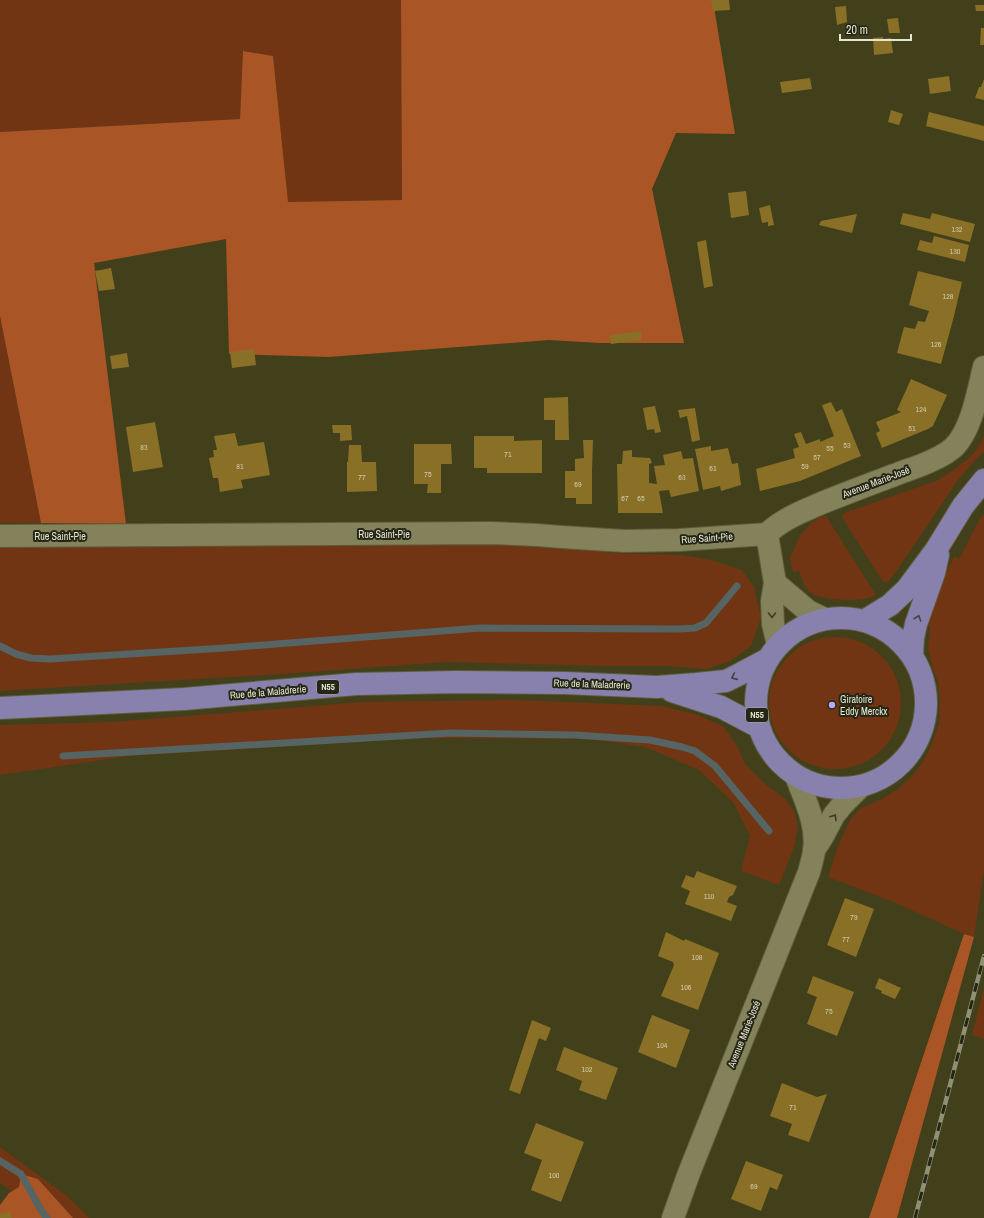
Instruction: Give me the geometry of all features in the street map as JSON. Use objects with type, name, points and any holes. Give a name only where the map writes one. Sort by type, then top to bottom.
[{"type":"main road","points":[[864,621],[890,605],[907,589],[941,543],[963,506],[984,480]]},
{"type":"main road","points":[[912,656],[913,638],[934,573],[941,543]]},
{"type":"main road","name":"N55","points":[[845,618],[864,621],[883,628],[900,640],[912,656],[923,677],[926,700],[924,723],[916,745],[902,764],[883,778],[862,786],[839,789],[817,786],[796,776],[780,763],[767,747],[759,727],[756,704],[759,681],[773,652],[792,633],[825,619],[845,618]]},
{"type":"main road","name":"Rue de la Maladrerie","points":[[0,708],[184,699],[356,684],[457,682],[565,683],[657,687],[726,681],[773,652]]},
{"type":"main road","name":"Rue de la Maladrerie","points":[[657,687],[721,707],[759,727]]},
{"type":"street","name":"Avenue Marie-José","points":[[767,534],[774,527],[794,515],[922,465],[954,447],[965,432],[971,416],[984,367]]},
{"type":"street","name":"Rue Saint-Pie","points":[[0,536],[491,534],[537,535],[624,541],[679,540],[767,534]]},
{"type":"street","points":[[767,534],[775,583],[772,601],[773,652]]},
{"type":"street","points":[[775,583],[808,611],[825,619]]},
{"type":"street","name":"Avenue Marie-José","points":[[673,1218],[689,1173],[809,872],[814,850],[814,829],[810,813],[796,776]]},
{"type":"street","name":"Avenue Marie-José","points":[[814,850],[834,816],[843,804],[862,786]]},
{"type":"shaded area","points":[[0,0],[401,0],[402,200],[288,202],[273,56],[243,51],[240,119],[0,132]]},
{"type":"shaded area","points":[[401,0],[714,0],[735,134],[676,133],[652,189],[684,343],[600,343],[549,340],[329,357],[229,354],[226,239],[94,263],[126,524],[41,523],[0,316],[0,132],[240,119],[243,51],[273,56],[288,202],[402,200]]},
{"type":"shaded area","points":[[0,316],[41,523],[0,523]]},
{"type":"shaded area","points":[[984,436],[984,452],[958,480],[893,576],[886,583],[881,579],[842,517],[844,513],[936,481],[969,458],[977,449]]},
{"type":"shaded area","points":[[984,514],[984,870],[974,937],[964,934],[896,903],[828,877],[839,844],[851,818],[860,809],[884,798],[899,788],[912,776],[923,762],[932,744],[939,724],[940,700],[938,681],[928,648],[930,629],[927,618],[940,585],[954,556],[959,559],[979,520]]},
{"type":"shaded area","points":[[826,516],[876,595],[864,599],[852,600],[822,597],[809,591],[799,571],[793,572],[790,558],[800,536],[808,526],[818,518]]},
{"type":"shaded area","points":[[550,542],[613,553],[681,555],[711,560],[742,570],[754,587],[761,618],[751,646],[730,661],[707,669],[667,666],[446,662],[283,674],[0,691],[0,546],[169,544],[326,546]]},
{"type":"shaded area","points":[[841,637],[860,642],[872,648],[882,656],[890,666],[896,678],[900,690],[900,716],[896,728],[890,740],[882,750],[872,758],[860,764],[848,768],[829,769],[810,764],[798,758],[788,750],[780,740],[774,728],[770,716],[769,697],[774,678],[780,666],[788,656],[798,648],[810,642],[822,638]]},
{"type":"shaded area","points":[[518,700],[663,706],[698,715],[724,727],[737,746],[745,764],[764,783],[785,799],[794,811],[798,827],[794,847],[779,885],[741,871],[750,836],[733,802],[699,770],[645,747],[591,739],[416,738],[129,756],[0,775],[0,725],[112,722],[362,702]]},
{"type":"shaded area","points":[[964,934],[974,937],[897,1218],[869,1218]]},
{"type":"shaded area","points":[[984,988],[984,1039],[972,1035]]},
{"type":"shaded area","points":[[0,1147],[67,1196],[89,1218],[44,1218],[12,1191],[0,1183]]},
{"type":"shaded area","points":[[21,1174],[38,1179],[73,1218],[0,1218],[0,1205],[9,1193],[19,1187]]},
{"type":"building","points":[[711,0],[729,0],[730,10],[713,11]]},
{"type":"building","points":[[975,5],[984,5],[984,11],[976,11]]},
{"type":"building","points":[[846,6],[847,22],[837,25],[835,7]]},
{"type":"building","points":[[898,18],[900,33],[889,33],[887,19]]},
{"type":"building","points":[[981,28],[984,28],[984,45],[980,45]]},
{"type":"building","points":[[883,37],[883,39],[891,38],[893,53],[874,55],[873,38]]},
{"type":"building","points":[[949,76],[951,91],[930,94],[928,79]]},
{"type":"building","points":[[810,78],[812,89],[782,93],[780,82]]},
{"type":"building","points":[[984,79],[984,100],[975,98],[979,87],[981,87]]},
{"type":"building","points":[[891,110],[903,114],[899,125],[888,122]]},
{"type":"building","points":[[929,112],[984,126],[984,141],[926,126]]},
{"type":"building","points":[[746,191],[749,215],[731,218],[728,193]]},
{"type":"building","points":[[770,205],[774,225],[768,226],[768,222],[762,223],[759,208]]},
{"type":"building","points":[[903,213],[930,219],[932,213],[975,224],[970,242],[900,224]]},
{"type":"building","points":[[857,214],[852,233],[819,225],[821,221]]},
{"type":"building","points":[[934,236],[969,245],[965,262],[917,250],[920,240],[932,243]]},
{"type":"building","points":[[706,240],[713,286],[704,288],[697,242]]},
{"type":"building","points":[[111,268],[115,289],[99,291],[95,271]]},
{"type":"building","points":[[918,271],[962,282],[941,364],[897,353],[904,327],[915,329],[918,321],[925,322],[929,311],[909,305]]},
{"type":"building","points":[[641,331],[641,340],[611,344],[610,335]]},
{"type":"building","points":[[254,349],[256,365],[232,368],[230,352]]},
{"type":"building","points":[[127,353],[129,367],[112,369],[110,356]]},
{"type":"building","points":[[911,379],[947,395],[933,426],[882,448],[876,433],[880,431],[876,422],[901,412],[897,410]]},
{"type":"building","points":[[568,397],[569,440],[555,440],[555,420],[544,420],[544,398]]},
{"type":"building","points":[[831,402],[836,412],[842,409],[861,456],[800,481],[760,491],[756,469],[795,458],[793,449],[799,447],[794,434],[801,432],[806,444],[820,439],[820,442],[834,436],[822,405]]},
{"type":"building","points":[[655,406],[661,432],[655,433],[654,429],[647,430],[643,408]]},
{"type":"building","points":[[695,408],[700,440],[692,442],[687,416],[680,418],[678,410]]},
{"type":"building","points":[[155,422],[163,467],[133,472],[126,427]]},
{"type":"building","points":[[332,425],[351,425],[352,440],[340,441],[340,433],[333,433]]},
{"type":"building","points":[[235,433],[238,446],[264,442],[270,475],[241,480],[243,488],[220,492],[218,478],[213,478],[209,458],[214,457],[213,450],[217,450],[214,436]]},
{"type":"building","points":[[474,436],[514,436],[514,441],[542,440],[542,473],[487,473],[487,468],[474,468]]},
{"type":"building","points":[[583,440],[593,440],[592,504],[576,504],[576,498],[565,498],[565,471],[575,471],[575,459],[584,458]]},
{"type":"building","points":[[414,444],[451,444],[452,464],[441,464],[441,493],[427,493],[428,484],[414,484]]},
{"type":"building","points":[[349,445],[361,445],[362,462],[376,462],[377,491],[347,492],[347,462]]},
{"type":"building","points":[[711,446],[711,451],[728,448],[732,464],[738,463],[741,485],[721,491],[720,486],[703,490],[695,449]]},
{"type":"building","points":[[632,450],[632,457],[650,458],[652,463],[649,464],[649,483],[657,484],[654,466],[665,465],[663,455],[681,451],[683,459],[693,458],[699,491],[671,497],[669,490],[659,491],[663,513],[618,513],[617,464],[622,464],[623,451]]},
{"type":"building","points":[[697,871],[737,886],[733,895],[729,897],[727,902],[737,906],[731,921],[685,904],[690,891],[681,887],[686,875],[694,878]]},
{"type":"building","points":[[845,898],[874,909],[856,957],[827,945]]},
{"type":"building","points":[[666,932],[684,941],[685,939],[719,953],[698,1010],[661,996],[674,965],[673,962],[658,956]]},
{"type":"building","points":[[813,976],[854,992],[837,1036],[807,1024],[817,997],[807,993]]},
{"type":"building","points":[[879,978],[901,988],[895,999],[881,993],[882,991],[875,988]]},
{"type":"building","points":[[652,1015],[690,1030],[676,1068],[638,1052]]},
{"type":"building","points":[[532,1020],[551,1028],[546,1041],[539,1038],[520,1094],[509,1090]]},
{"type":"building","points":[[564,1047],[618,1068],[606,1100],[579,1090],[582,1081],[556,1070]]},
{"type":"building","points":[[782,1083],[817,1097],[827,1094],[809,1142],[788,1135],[792,1124],[770,1116]]},
{"type":"building","points":[[536,1123],[584,1142],[561,1202],[531,1190],[542,1160],[524,1153]]},
{"type":"building","points":[[746,1161],[783,1175],[777,1190],[770,1187],[761,1211],[731,1199]]},
{"type":"building","points":[[10,1212],[12,1218],[0,1218],[0,1214]]},
{"type":"waterway","points":[[0,646],[16,654],[31,658],[50,659],[225,648],[480,628],[695,628],[706,623],[737,586]]},
{"type":"waterway","points":[[63,756],[450,733],[575,735],[650,740],[695,751],[715,766],[769,831]]},
{"type":"waterway","points":[[0,1161],[21,1174],[47,1218]]},
{"type":"railway","points":[[915,1218],[984,956]]},
{"type":"place","name":"Giratoire Eddy Merckx","points":[[832,705]]}]
